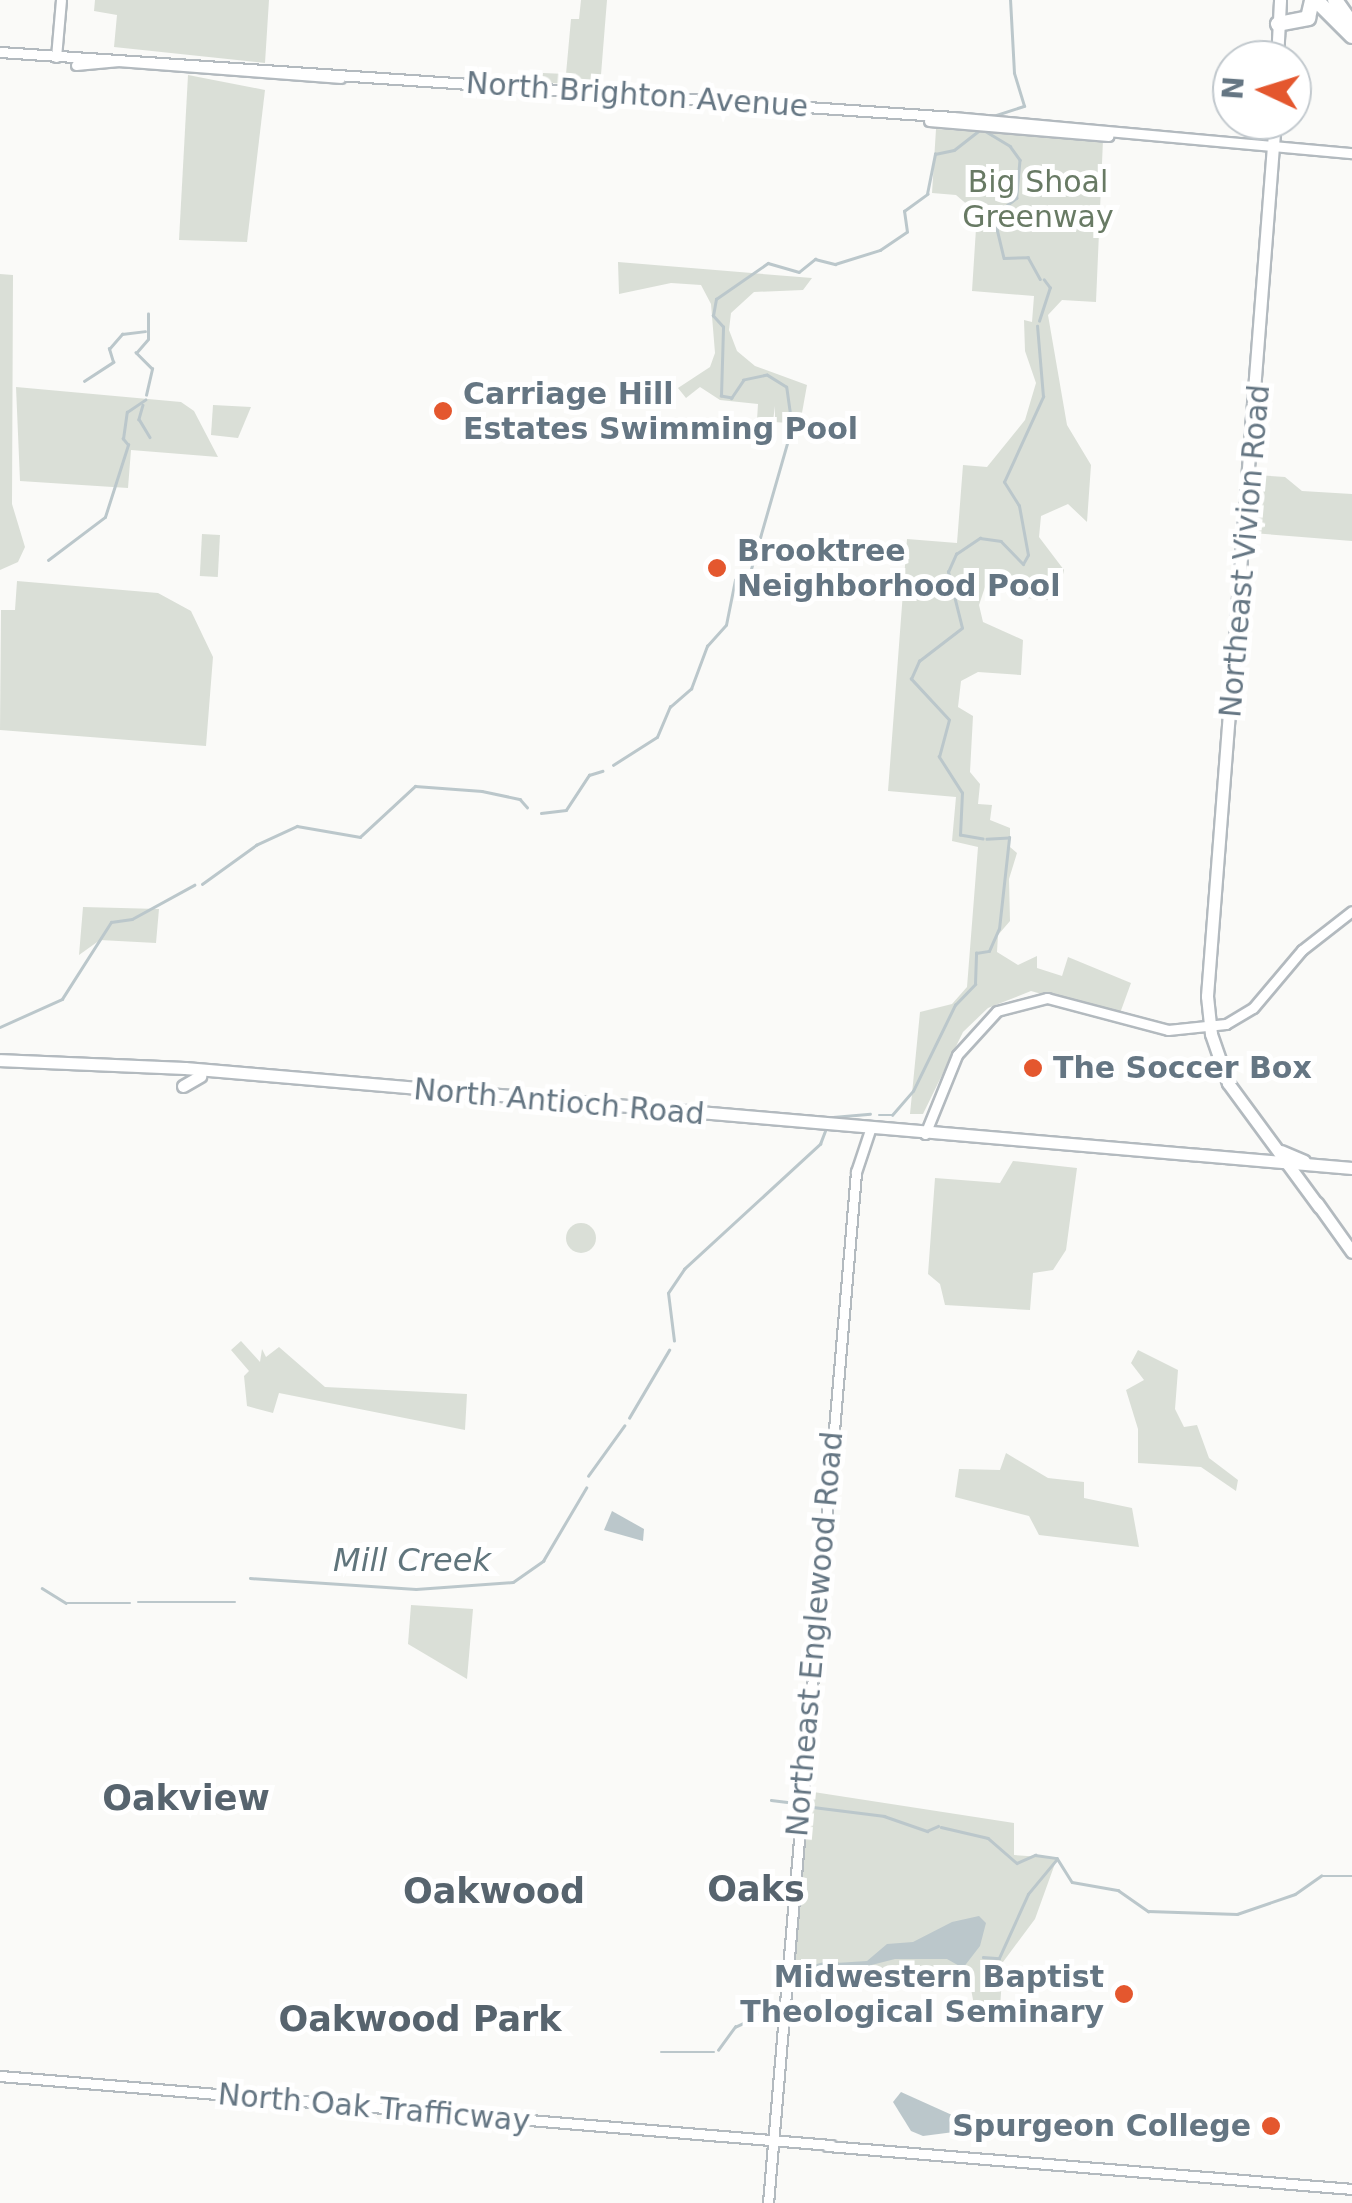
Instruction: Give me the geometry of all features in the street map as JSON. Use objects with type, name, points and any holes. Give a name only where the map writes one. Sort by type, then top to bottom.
[{"type":"highway","points":[[1278,24],[1308,18],[1314,0],[1352,36]]},
{"type":"highway","points":[[1335,0],[1348,11]]},
{"type":"main road","points":[[56,57],[62,0]]},
{"type":"main road","points":[[1276,0],[1278,40]]},
{"type":"main road","name":"North Brighton Avenue","points":[[0,54],[120,55],[1352,152]]},
{"type":"main road","name":"North Brighton Avenue","points":[[0,54],[971,121]]},
{"type":"main road","name":"Northeast Vivion Road","points":[[1274,140],[1210,981],[1212,1025],[1228,1083],[1319,1207]]},
{"type":"main road","points":[[925,1131],[968,1036],[1012,1004],[1060,1000],[1162,1028],[1212,1025],[1260,998],[1311,942],[1352,911]]},
{"type":"main road","name":"Northeast Vivion Road","points":[[1212,1025],[1236,1090],[1352,1252]]},
{"type":"main road","points":[[0,1060],[135,1068],[183,1078],[228,1075]]},
{"type":"main road","points":[[135,1068],[183,1078],[228,1075]]},
{"type":"main road","name":"North Antioch Road","points":[[228,1075],[1286,1162]]},
{"type":"main road","name":"Northeast Englewood Road","points":[[768,2203],[856,1172],[873,1131]]},
{"type":"main road","points":[[1258,1159],[1267,1140]]},
{"type":"main road","points":[[1286,1162],[1352,1168]]},
{"type":"main road","points":[[1309,1164],[1305,1178],[1309,1190]]},
{"type":"main road","name":"North Oak Trafficway","points":[[0,2076],[1352,2187]]},
{"type":"green space","points":[[95,0],[269,0],[265,63],[114,47],[117,15],[94,11]]},
{"type":"green space","points":[[581,0],[607,0],[600,87],[542,82],[543,73],[566,74],[571,19],[579,19]]},
{"type":"green space","points":[[188,75],[265,90],[247,242],[179,240]]},
{"type":"green space","name":"Big Shoal Greenway","points":[[936,129],[1103,140],[1096,302],[1062,300],[1048,315],[1067,425],[1091,465],[1087,522],[1068,504],[1041,516],[1039,537],[1064,570],[1057,601],[1026,598],[1011,580],[988,578],[979,605],[983,622],[1023,640],[1021,675],[978,672],[961,681],[958,707],[973,716],[970,772],[980,784],[978,804],[992,805],[990,820],[1010,828],[1010,847],[1017,853],[1009,879],[1010,921],[998,935],[997,952],[1018,965],[1037,956],[1037,968],[1062,976],[1068,957],[1131,983],[1119,1016],[1031,991],[988,1008],[963,1032],[923,1114],[910,1114],[920,1012],[952,1004],[967,987],[978,847],[952,841],[956,797],[888,791],[907,539],[957,543],[963,465],[987,467],[1025,420],[1036,383],[1025,351],[1024,320],[1032,322],[1034,296],[972,291],[977,213],[956,195],[932,193]]},
{"type":"green space","points":[[618,262],[812,278],[803,290],[754,292],[731,313],[729,330],[737,351],[755,366],[807,385],[800,424],[775,422],[775,406],[773,421],[757,420],[758,404],[720,400],[700,387],[686,398],[678,388],[710,367],[715,353],[711,304],[701,285],[671,283],[619,294]]},
{"type":"green space","points":[[0,274],[13,275],[12,504],[25,547],[18,562],[0,570]]},
{"type":"green space","points":[[16,387],[181,402],[194,411],[218,457],[131,450],[128,488],[20,481]]},
{"type":"green space","points":[[213,405],[251,407],[238,438],[211,435]]},
{"type":"green space","points":[[1256,475],[1285,477],[1302,491],[1352,494],[1352,541],[1252,533]]},
{"type":"green space","points":[[202,534],[220,535],[218,577],[200,576]]},
{"type":"green space","points":[[17,581],[158,593],[191,611],[213,657],[206,746],[0,730],[1,610],[15,610]]},
{"type":"green space","points":[[83,907],[159,909],[156,943],[100,940],[79,955]]},
{"type":"green space","points":[[1013,1161],[1077,1168],[1066,1250],[1053,1270],[1033,1273],[1030,1310],[945,1305],[940,1284],[928,1274],[935,1178],[1000,1183]]},
{"type":"green space","points":[[581,1223],[592,1227],[596,1238],[592,1249],[581,1253],[570,1249],[566,1238],[570,1227]]},
{"type":"green space","points":[[241,1341],[260,1362],[262,1349],[266,1357],[279,1347],[325,1387],[467,1394],[465,1430],[279,1393],[273,1413],[247,1406],[244,1376],[249,1371],[231,1350]]},
{"type":"green space","points":[[1138,1350],[1178,1370],[1175,1409],[1184,1427],[1197,1425],[1209,1458],[1238,1480],[1236,1491],[1201,1467],[1138,1463],[1138,1429],[1126,1390],[1144,1380],[1131,1363]]},
{"type":"green space","points":[[1006,1453],[1048,1478],[1084,1482],[1084,1498],[1132,1508],[1139,1547],[1039,1535],[1029,1516],[955,1497],[959,1469],[1000,1470]]},
{"type":"green space","points":[[411,1605],[473,1609],[467,1679],[408,1644]]},
{"type":"green space","points":[[807,1791],[1014,1823],[1014,1855],[1057,1858],[1035,1919],[1003,1962],[999,2024],[993,2013],[975,2011],[970,1983],[789,1974]]},
{"type":"shaded area","points":[[612,1511],[644,1529],[643,1541],[604,1530]]},
{"type":"shaded area","points":[[979,1916],[986,1923],[980,1946],[963,1968],[947,1959],[895,1959],[848,1971],[836,1963],[867,1961],[887,1944],[913,1942],[952,1922]]},
{"type":"shaded area","points":[[901,2092],[952,2115],[954,2132],[923,2136],[911,2131],[893,2102]]},
{"type":"waterway","name":"Mill Creek","points":[[987,118],[1024,106],[1014,73],[1010,0]]},
{"type":"waterway","points":[[791,421],[786,387],[767,375],[744,380],[732,398],[721,396],[723,327],[713,316],[716,299],[768,263],[799,272],[815,259],[835,264],[880,250],[907,232],[904,211],[927,194],[935,154],[954,150],[981,129]]},
{"type":"waterway","name":"Mill Creek","points":[[982,129],[1010,146],[1020,160],[1017,198],[994,216],[1004,258],[1028,257],[1040,279]]},
{"type":"waterway","name":"Mill Creek","points":[[1039,321],[1050,288],[1044,280]]},
{"type":"waterway","points":[[146,395],[152,369],[136,353],[148,339],[148,314]]},
{"type":"waterway","name":"Mill Creek","points":[[983,839],[960,835],[962,793],[939,757],[949,720],[911,679],[919,661],[962,628],[948,572],[956,554],[980,538],[1001,541],[1023,564],[1028,555],[1019,506],[1004,482],[1043,397],[1037,326]]},
{"type":"waterway","points":[[84,381],[113,362],[109,349],[122,334],[145,331]]},
{"type":"waterway","points":[[48,560],[105,517],[128,445],[123,439],[127,412],[145,400]]},
{"type":"waterway","points":[[143,405],[139,419],[150,437]]},
{"type":"waterway","points":[[751,569],[790,433]]},
{"type":"waterway","points":[[613,765],[657,737],[670,707],[691,689],[707,646],[726,625],[735,580],[746,576]]},
{"type":"waterway","points":[[541,813],[566,810],[589,775],[602,771]]},
{"type":"waterway","points":[[202,884],[256,845],[297,826],[360,837],[415,786],[482,791],[520,799],[527,807]]},
{"type":"waterway","name":"Mill Creek","points":[[879,1115],[892,1115],[913,1091],[955,1005],[975,984],[976,953],[989,951],[999,929],[1009,838],[987,839]]},
{"type":"waterway","points":[[0,1027],[62,999],[111,922],[132,919],[194,885]]},
{"type":"waterway","name":"Mill Creek","points":[[833,1117],[870,1114]]},
{"type":"waterway","name":"Mill Creek","points":[[674,1341],[668,1293],[684,1269],[820,1144],[825,1131]]},
{"type":"waterway","name":"Mill Creek","points":[[629,1418],[669,1350]]},
{"type":"waterway","name":"Mill Creek","points":[[588,1476],[624,1426]]},
{"type":"waterway","name":"Mill Creek","points":[[250,1578],[416,1589],[513,1582],[543,1561],[586,1488]]},
{"type":"waterway","name":"Mill Creek","points":[[42,1588],[66,1603],[130,1603]]},
{"type":"waterway","name":"Mill Creek","points":[[138,1602],[235,1602]]},
{"type":"waterway","points":[[771,1800],[787,1802]]},
{"type":"waterway","points":[[813,1807],[884,1816],[927,1831],[938,1826]]},
{"type":"waterway","points":[[941,1827],[988,1838],[1017,1863],[1035,1855],[1057,1858],[1072,1882],[1118,1890],[1148,1911],[1237,1914],[1295,1894],[1321,1876],[1352,1876]]},
{"type":"waterway","points":[[983,1957],[999,1958],[1028,1894],[1057,1859]]},
{"type":"waterway","points":[[802,1969],[835,1960],[839,1965]]},
{"type":"waterway","points":[[758,2014],[765,2005]]},
{"type":"waterway","points":[[718,2050],[735,2027],[754,2018]]},
{"type":"waterway","points":[[661,2052],[714,2052]]},
{"type":"place","name":"Carriage Hill Estates Swimming Pool","points":[[443,411]]},
{"type":"place","name":"Brooktree Neighborhood Pool","points":[[717,568]]},
{"type":"place","name":"The Soccer Box","points":[[1033,1068]]},
{"type":"place","name":"Midwestern Baptist Theological Seminary","points":[[1124,1994]]},
{"type":"place","name":"Spurgeon College","points":[[1271,2126]]},
{"type":"district","name":"Oakview","points":[[186,1798]]},
{"type":"district","name":"Oaks","points":[[756,1889]]},
{"type":"district","name":"Oakwood","points":[[494,1891]]},
{"type":"district","name":"Oakwood Park","points":[[420,2019]]}]
